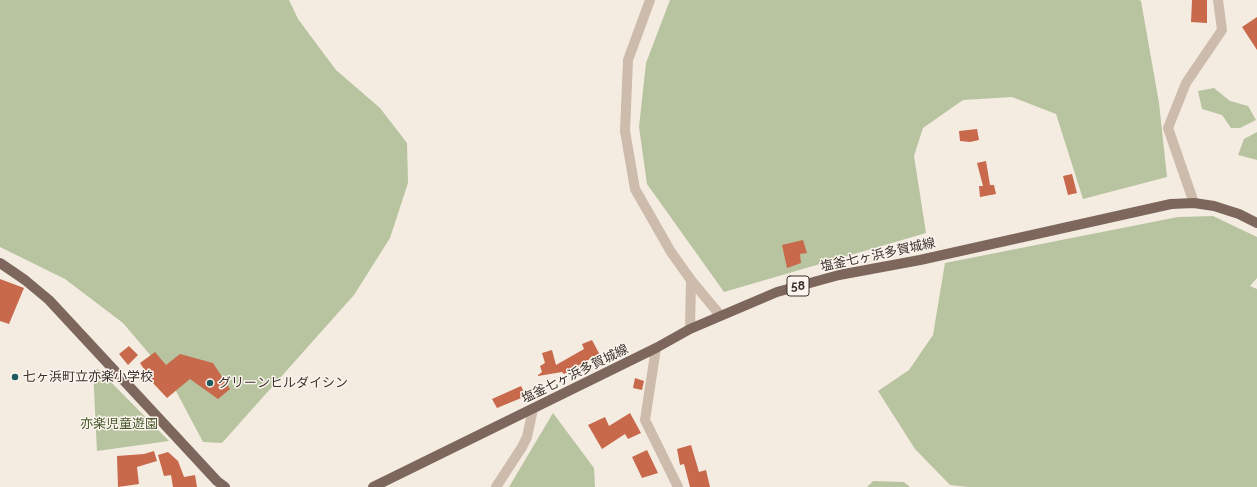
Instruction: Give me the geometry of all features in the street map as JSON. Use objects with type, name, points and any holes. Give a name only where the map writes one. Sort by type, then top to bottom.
[{"type":"main road","name":"塩釜七ヶ浜多賀城線","points":[[373,487],[656,348],[690,329],[777,292],[839,276],[920,260],[1171,204],[1194,203],[1214,206],[1239,214],[1257,222]]},
{"type":"main road","points":[[0,263],[25,280],[49,300],[217,481],[225,487]]},
{"type":"street","points":[[650,0],[628,60],[626,131],[635,189],[671,252],[691,280],[720,315]]},
{"type":"street","points":[[1194,203],[1168,128],[1186,83],[1222,30],[1218,0]]},
{"type":"street","points":[[690,329],[691,280]]},
{"type":"street","points":[[656,348],[645,420],[678,487]]},
{"type":"street","points":[[496,487],[527,437],[532,409]]},
{"type":"green space","points":[[0,0],[289,0],[298,19],[336,70],[380,108],[407,143],[408,183],[390,238],[354,295],[222,443],[203,442],[168,376],[123,323],[65,279],[0,247]]},
{"type":"green space","points":[[670,0],[1139,0],[1141,1],[1159,103],[1167,177],[1083,199],[1056,114],[1012,97],[963,100],[923,128],[914,156],[926,233],[724,292],[647,184],[639,127],[646,63]]},
{"type":"green space","points":[[1214,88],[1230,101],[1248,106],[1256,120],[1240,128],[1231,128],[1222,115],[1202,109],[1198,91]]},
{"type":"green space","points":[[1257,132],[1257,160],[1238,155],[1244,139]]},
{"type":"green space","points":[[1213,216],[1257,237],[1257,278],[1250,286],[1257,289],[1257,487],[968,487],[950,485],[915,449],[878,391],[909,370],[933,335],[945,263],[1178,217]]},
{"type":"green space","name":"亦楽児童遊園","points":[[93,369],[98,369],[169,441],[97,451]]},
{"type":"green space","points":[[553,413],[594,468],[595,487],[509,487]]},
{"type":"green space","points":[[873,481],[904,482],[910,487],[867,487]]},
{"type":"building","points":[[1192,0],[1207,0],[1207,23],[1191,22]]},
{"type":"building","points":[[1257,17],[1257,50],[1242,27]]},
{"type":"building","points":[[977,129],[979,140],[970,142],[960,141],[959,131]]},
{"type":"building","points":[[986,161],[990,185],[994,185],[996,194],[980,197],[979,186],[983,186],[977,163]]},
{"type":"building","points":[[1072,174],[1077,193],[1068,195],[1063,176]]},
{"type":"building","points":[[803,240],[807,253],[800,254],[801,263],[787,268],[782,245]]},
{"type":"building","points":[[0,279],[24,288],[9,324],[0,321]]},
{"type":"building","points":[[592,340],[601,357],[592,362],[590,359],[564,374],[562,372],[538,376],[542,372],[540,366],[545,363],[542,353],[552,350],[556,365],[584,349],[582,344]]},
{"type":"building","points":[[129,346],[138,355],[128,365],[119,354]]},
{"type":"building","points":[[155,352],[166,365],[180,354],[213,363],[230,389],[218,399],[190,379],[167,398],[153,383],[140,363]]},
{"type":"building","points":[[635,378],[644,381],[642,390],[633,388]]},
{"type":"building","points":[[521,386],[526,396],[497,408],[492,399]]},
{"type":"building","points":[[630,413],[641,433],[628,439],[625,434],[602,449],[588,425],[605,417],[609,426]]},
{"type":"building","points":[[691,445],[699,472],[706,470],[710,487],[690,487],[684,464],[680,465],[677,449]]},
{"type":"building","points":[[647,450],[658,473],[642,478],[632,457]]},
{"type":"building","points":[[154,451],[157,461],[137,467],[139,484],[118,487],[117,456],[144,454]]},
{"type":"building","points":[[168,452],[178,461],[184,477],[195,475],[197,487],[173,487],[171,475],[164,476],[158,455]]},
{"type":"place","name":"七ヶ浜町立亦楽小学校","points":[[15,377]]},
{"type":"place","name":"グリーンヒルダイシン","points":[[210,383]]}]
